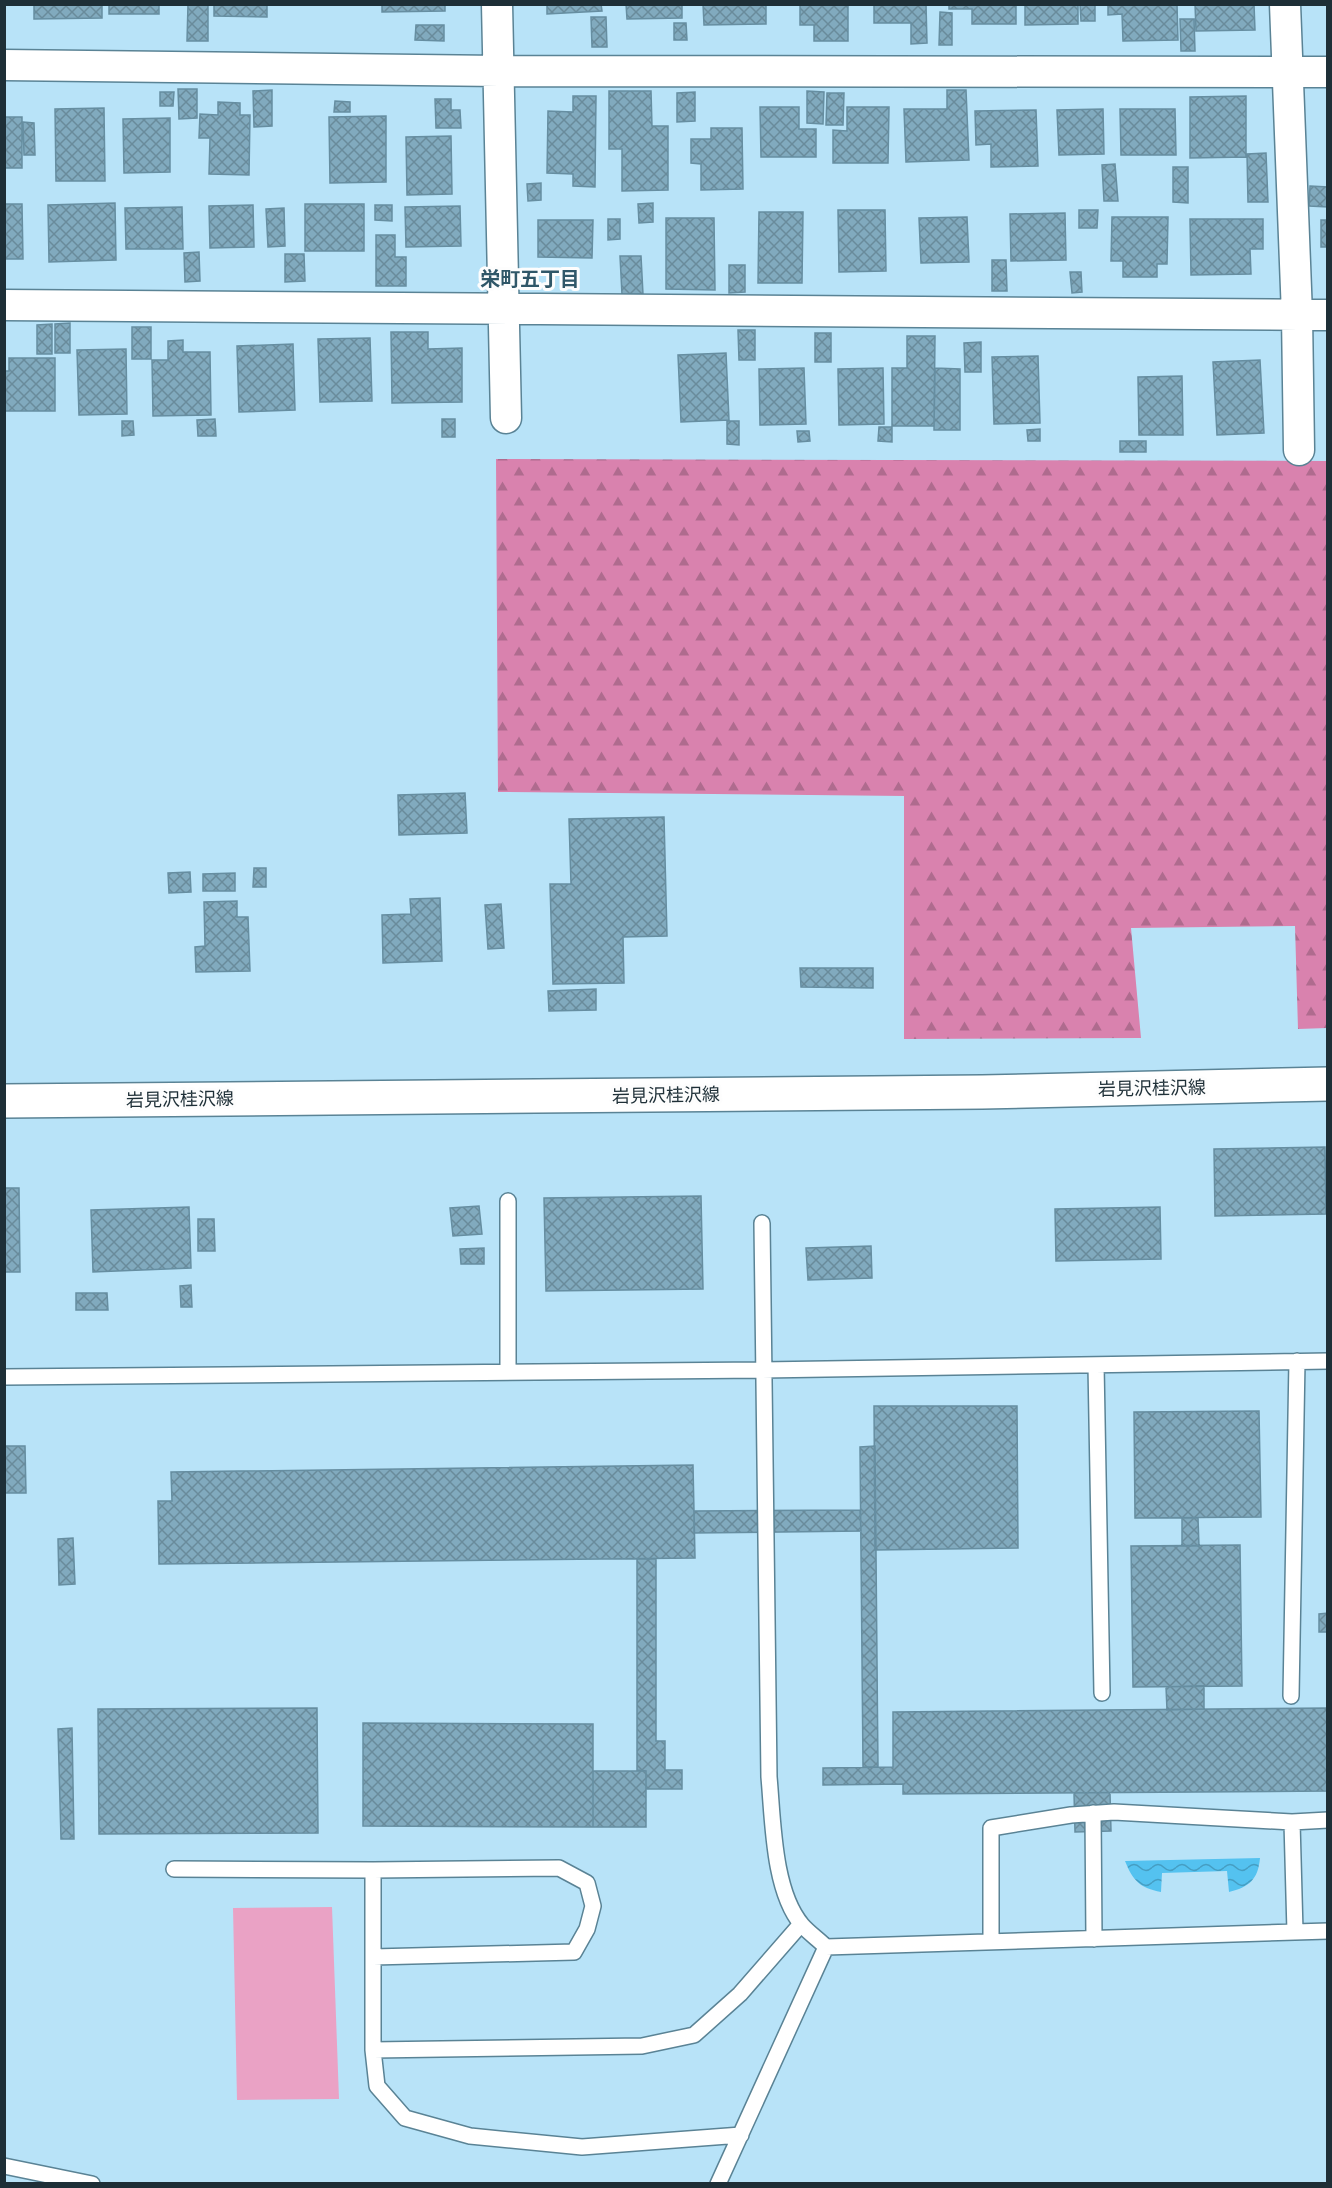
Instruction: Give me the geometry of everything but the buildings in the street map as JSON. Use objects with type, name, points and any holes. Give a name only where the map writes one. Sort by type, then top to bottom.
[{"type":"main road","name":"岩見沢桂沢線","points":[[4,1101],[982,1092],[1328,1084]]},
{"type":"street","points":[[497,4],[506,418]]},
{"type":"street","points":[[1285,4],[1297,315],[1299,450]]},
{"type":"street","points":[[4,65],[499,71],[1328,72]]},
{"type":"street","points":[[4,305],[1328,315]]},
{"type":"lane","points":[[508,1201],[508,1372]]},
{"type":"lane","points":[[762,1223],[762,1370],[769,1777],[777,1857],[786,1895],[801,1923],[826,1947],[1328,1931]]},
{"type":"lane","points":[[1291,1696],[1297,1361]]},
{"type":"lane","points":[[4,1377],[762,1370],[1328,1361]]},
{"type":"lane","points":[[1096,1365],[1102,1693]]},
{"type":"lane","points":[[991,1942],[991,1828],[1114,1812],[1292,1822],[1328,1820]]},
{"type":"lane","points":[[1093,1813],[1094,1939]]},
{"type":"lane","points":[[1292,1822],[1295,1932]]},
{"type":"lane","points":[[174,1869],[559,1868],[586,1883],[592,1906],[587,1929],[574,1952],[373,1957]]},
{"type":"lane","points":[[373,1870],[373,2050],[377,2086],[405,2118],[470,2136],[582,2147],[741,2135]]},
{"type":"lane","points":[[373,2050],[642,2046],[694,2035],[741,1994],[801,1923]]},
{"type":"lane","points":[[718,2184],[826,1947]]},
{"type":"lane","points":[[4,2166],[92,2184]]},
{"type":"green space","points":[[496,459],[1327,461],[1327,1028],[1298,1029],[1295,926],[1131,928],[1141,1038],[904,1039],[904,796],[498,792]]},
{"type":"shaded area","points":[[332,1907],[339,2099],[237,2100],[233,1908]]},
{"type":"water","points":[[1260,1858],[1255,1877],[1242,1888],[1229,1892],[1227,1871],[1162,1873],[1161,1892],[1142,1886],[1131,1874],[1125,1861]]},
{"type":"district","name":"栄町五丁目","points":[[530,279]]}]
